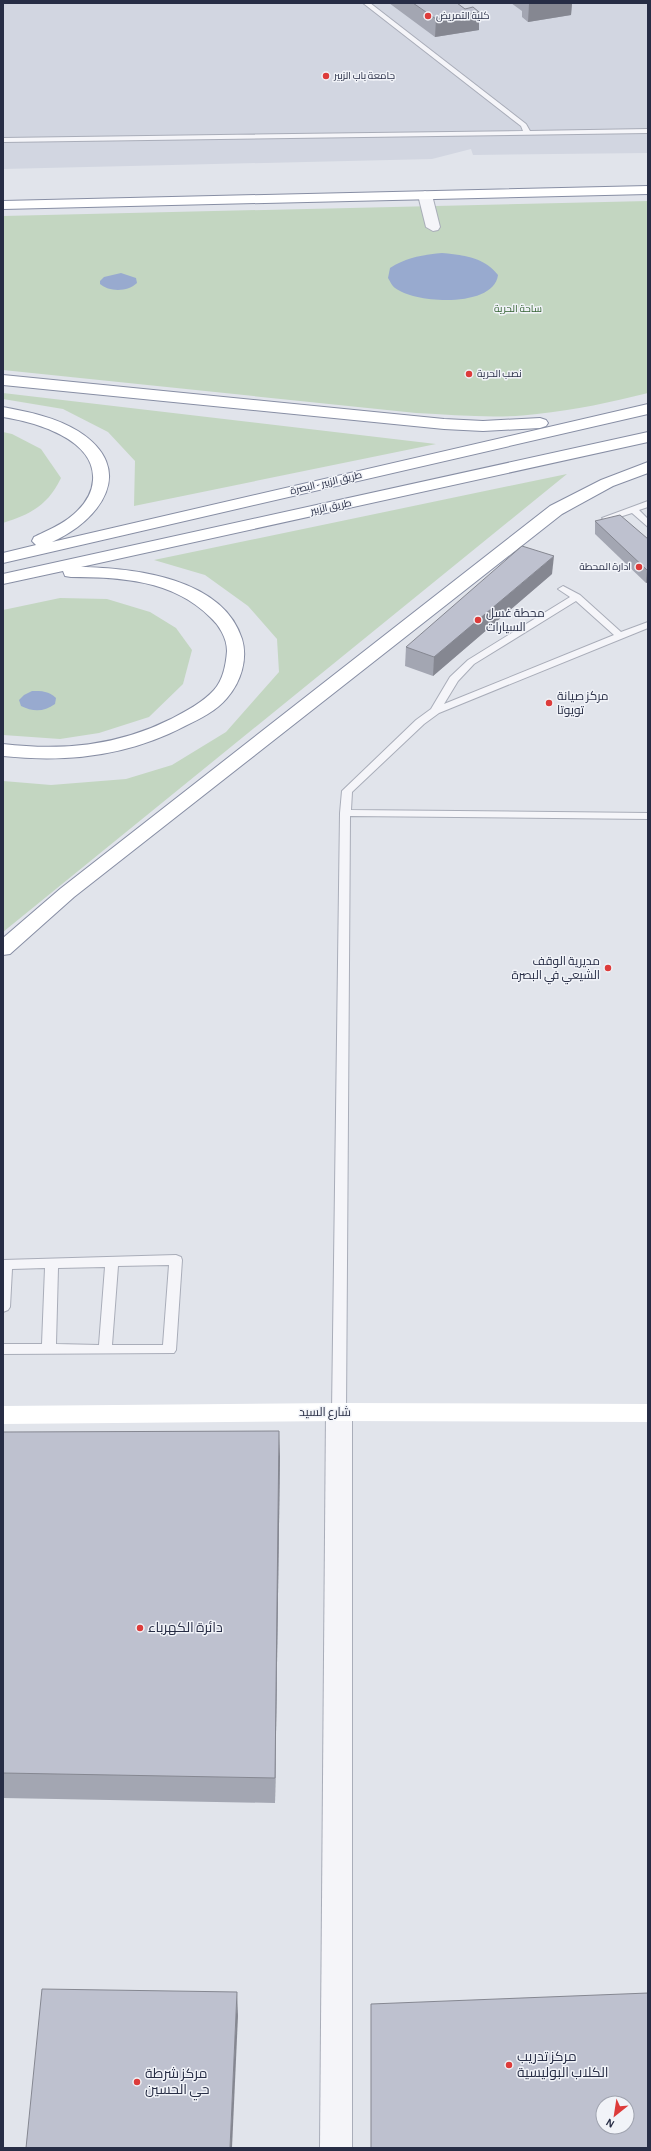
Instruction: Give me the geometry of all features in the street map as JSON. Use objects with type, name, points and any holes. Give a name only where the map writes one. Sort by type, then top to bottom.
[{"type":"main road","points":[[3,204],[648,190]]},
{"type":"main road","points":[[3,380],[444,424],[525,425],[648,409]]},
{"type":"main road","name":"طريق الزبير - البصرة","points":[[3,558],[648,409]]},
{"type":"main road","points":[[3,412],[20,414],[52,425],[74,436],[92,452],[101,468],[101,490],[88,510],[68,527],[3,558]]},
{"type":"main road","name":"طريق الزبير","points":[[9,578],[648,437]]},
{"type":"main road","points":[[3,949],[67,893],[556,510],[607,483],[648,467]]},
{"type":"main road","points":[[3,750],[31,754],[91,752],[136,741],[164,731],[206,708],[228,684],[237,661],[235,638],[226,622],[211,608],[185,590],[160,581],[115,574],[53,572],[9,578]]},
{"type":"main road","name":"شارع السيد","points":[[3,1415],[339,1412],[648,1413]]},
{"type":"street","points":[[425,195],[433,227]]},
{"type":"street","points":[[336,2148],[339,1412]]},
{"type":"lane","points":[[366,3],[524,125],[527,133]]},
{"type":"lane","points":[[3,140],[648,131]]},
{"type":"lane","points":[[607,518],[648,504]]},
{"type":"lane","points":[[633,509],[648,524]]},
{"type":"lane","points":[[563,589],[576,597],[621,637]]},
{"type":"lane","points":[[435,711],[454,679],[471,662],[576,597]]},
{"type":"lane","points":[[339,1412],[345,814],[347,791],[420,722],[435,711],[648,625]]},
{"type":"lane","points":[[345,814],[648,816]]},
{"type":"lane","points":[[3,1307],[5,1265],[176,1260],[169,1350],[3,1349]]},
{"type":"lane","points":[[105,1350],[112,1262]]},
{"type":"lane","points":[[49,1350],[52,1263]]},
{"type":"shaded area","name":"جامعة باب الزبير","points":[[3,3],[648,3],[648,153],[473,155],[471,149],[432,159],[3,169]]},
{"type":"green space","name":"ساحة الحرية","points":[[648,201],[648,393],[621,400],[551,412],[507,416],[477,416],[416,413],[3,370],[3,216]]},
{"type":"green space","points":[[3,393],[436,444],[134,506],[135,461],[108,432],[63,409],[3,399]]},
{"type":"green space","points":[[3,432],[12,434],[41,449],[61,478],[50,495],[38,507],[22,516],[3,523]]},
{"type":"green space","points":[[567,474],[3,932],[3,781],[51,785],[126,779],[172,765],[226,732],[279,672],[277,639],[248,606],[205,575],[154,560]]},
{"type":"green space","points":[[60,598],[107,599],[150,612],[176,628],[192,650],[183,684],[149,717],[99,733],[60,739],[3,735],[3,610]]},
{"type":"water","points":[[442,253],[473,258],[486,264],[498,275],[493,286],[483,293],[469,298],[436,300],[405,293],[394,287],[388,278],[390,268],[396,264],[409,259]]},
{"type":"water","points":[[121,273],[136,278],[137,283],[129,288],[118,290],[104,287],[100,284],[100,281],[104,277]]},
{"type":"water","points":[[32,691],[42,691],[51,694],[56,698],[55,704],[43,710],[34,710],[21,706],[19,700],[24,695]]},
{"type":"building","points":[[413,3],[457,3],[465,9],[473,7],[479,12],[436,19]]},
{"type":"building","points":[[620,515],[648,539],[648,570],[595,521]]},
{"type":"building","points":[[522,546],[554,556],[434,657],[406,647]]},
{"type":"building","name":"دائرة الكهرباء","points":[[279,1431],[275,1778],[3,1773],[3,1432]]},
{"type":"building","name":"مركز شرطة حي الحسين","points":[[42,1989],[237,1992],[230,2148],[26,2148]]},
{"type":"building","name":"مركز تدريب الكلاب البوليسية","points":[[648,1993],[648,2148],[371,2148],[371,2004]]},
{"type":"place","name":"كلية التمريض","points":[[428,16]]},
{"type":"place","name":"جامعة باب الزبير","points":[[326,76]]},
{"type":"place","name":"نصب الحرية","points":[[469,374]]},
{"type":"place","name":"ادارة المحطة","points":[[639,567]]},
{"type":"place","name":"محطة غسل السيارات","points":[[478,620]]},
{"type":"place","name":"مركز صيانة تويوتا","points":[[549,703]]},
{"type":"place","name":"مديرية الوقف الشيعي في البصرة","points":[[608,968]]},
{"type":"place","name":"دائرة الكهرباء","points":[[140,1628]]},
{"type":"place","name":"مركز تدريب الكلاب البوليسية","points":[[509,2065]]},
{"type":"place","name":"مركز شرطة حي الحسين","points":[[137,2082]]}]
